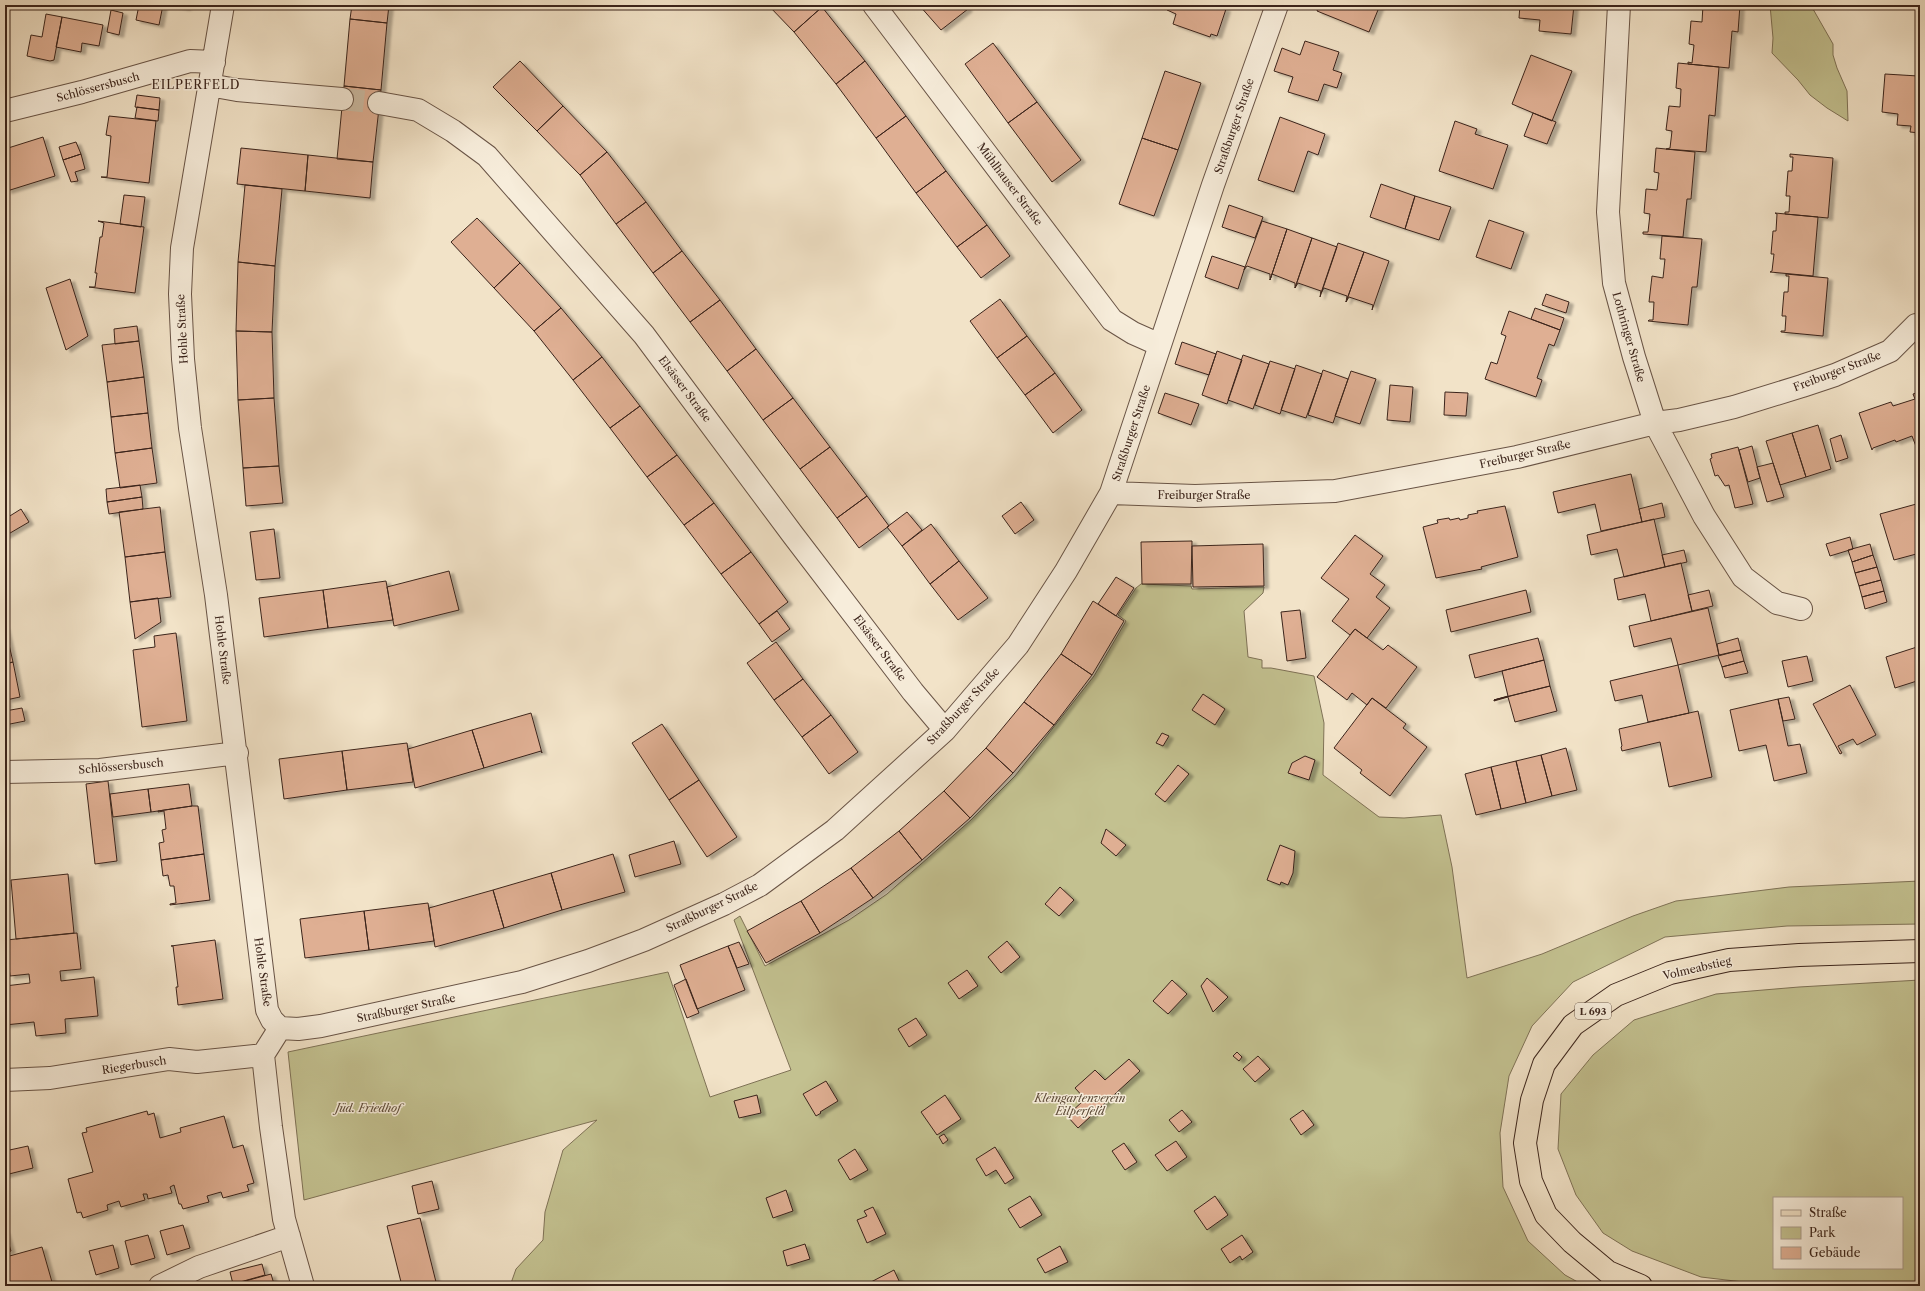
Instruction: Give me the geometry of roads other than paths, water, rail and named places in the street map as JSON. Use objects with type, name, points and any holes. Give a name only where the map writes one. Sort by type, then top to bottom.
[{"type":"main road","name":"Volmeabstieg","points":[[1641,1286],[1608,1272],[1572,1242],[1546,1215],[1531,1181],[1525,1142],[1532,1100],[1544,1064],[1574,1025],[1616,995],[1670,972],[1729,960],[1799,955],[1920,951]]},
{"type":"street","name":"Hohle Straße","points":[[223,5],[182,248],[180,294],[183,359],[190,428],[216,595],[237,753],[267,1010],[272,1020],[280,1028]]},
{"type":"street","name":"Mühlhauser Straße","points":[[874,5],[1112,320],[1133,334],[1160,346]]},
{"type":"street","name":"Straßburger Straße","points":[[280,1028],[298,1029],[321,1026],[522,982],[588,961],[644,940],[724,904],[760,885],[835,830],[945,730],[1018,645],[1066,571],[1111,493],[1213,185],[1277,5]]},
{"type":"street","name":"Lothringer Straße","points":[[1619,5],[1608,212],[1614,283],[1634,357],[1655,423],[1704,516],[1743,577],[1777,603],[1801,609]]},
{"type":"street","name":"Schlössersbusch","points":[[5,111],[82,92],[190,61],[214,62]]},
{"type":"street","points":[[210,85],[237,90],[342,100]]},
{"type":"street","name":"Elsässer Straße","points":[[379,103],[418,110],[453,131],[487,156],[644,335],[793,535],[945,730]]},
{"type":"street","name":"Freiburger Straße","points":[[1111,493],[1195,496],[1335,491],[1517,457],[1655,423],[1679,420],[1734,407],[1835,375],[1890,351],[1916,325]]},
{"type":"street","name":"Schlössersbusch","points":[[5,772],[100,770],[237,753]]},
{"type":"street","points":[[280,1028],[263,1056],[284,1219],[304,1286]]},
{"type":"street","name":"Riegerbusch","points":[[5,1080],[50,1078],[169,1059],[198,1062],[263,1056]]},
{"type":"street","points":[[160,1286],[199,1267],[289,1236]]},
{"type":"tunnel","points":[[342,99],[379,103]]},
{"type":"district","name":"EILPERFELD","points":[[196,84]]},
{"type":"park label","name":"Kleingartenverein Eilperfeld","points":[[1080,1104]]},
{"type":"park label","name":"Jüd. Friedhof","points":[[368,1108]]}]
